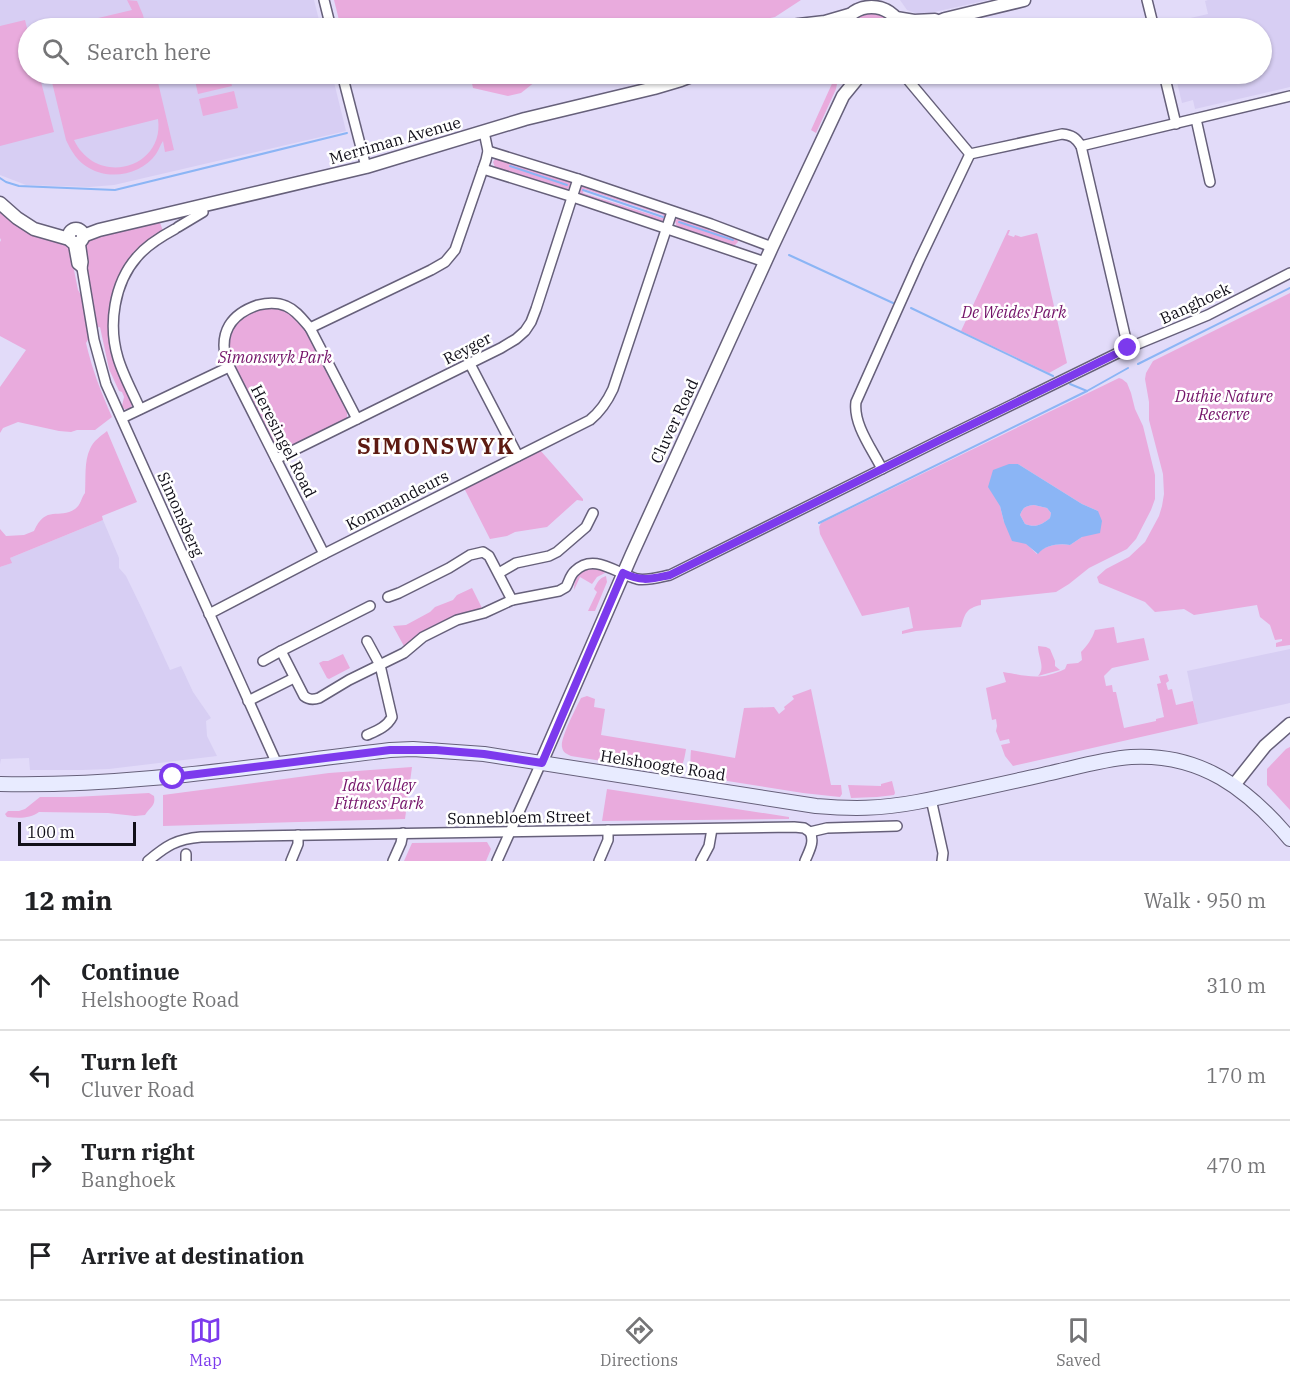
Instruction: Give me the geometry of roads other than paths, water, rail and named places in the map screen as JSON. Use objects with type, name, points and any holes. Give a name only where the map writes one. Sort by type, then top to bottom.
[{"type":"main road","name":"Helshoogte Road","points":[[0,784],[120,782],[413,749],[484,754],[846,809],[879,808],[931,799],[1130,757],[1166,759],[1215,774],[1234,785],[1273,819],[1290,839]]},
{"type":"street","points":[[324,0],[328,18]]},
{"type":"street","points":[[949,18],[1024,0]]},
{"type":"street","points":[[1148,0],[1152,18]]},
{"type":"street","points":[[847,18],[854,10],[868,3],[879,5],[894,14]]},
{"type":"street","points":[[839,18],[849,15]]},
{"type":"street","points":[[345,84],[366,167]]},
{"type":"street","name":"Merriman Avenue","points":[[0,203],[34,229],[76,237],[366,167],[525,119],[668,84]]},
{"type":"street","name":"Cluver Road","points":[[843,96],[845,84]]},
{"type":"street","name":"Cluver Road","points":[[542,763],[623,573],[765,262],[843,96],[853,84]]},
{"type":"street","points":[[911,84],[970,154]]},
{"type":"street","points":[[1166,84],[1176,124]]},
{"type":"street","points":[[1081,146],[1287,97],[1290,108]]},
{"type":"street","points":[[1196,119],[1210,182]]},
{"type":"street","points":[[310,328],[413,280],[445,262],[452,255],[488,151],[484,132]]},
{"type":"street","points":[[970,154],[1062,134],[1076,138],[1081,146],[1128,348]]},
{"type":"street","points":[[488,151],[578,179],[772,247]]},
{"type":"street","points":[[882,469],[858,424],[855,414],[856,402],[916,267],[970,154]]},
{"type":"street","points":[[483,169],[765,262]]},
{"type":"street","name":"Reyger","points":[[276,459],[470,364],[525,332],[536,309],[578,179]]},
{"type":"street","points":[[140,409],[118,358],[113,319],[116,300],[124,277],[137,257],[157,240],[203,212],[201,206]]},
{"type":"street","name":"Kommandeurs","points":[[209,614],[590,420],[600,412],[613,389],[672,212]]},
{"type":"street","points":[[164,215],[174,229]]},
{"type":"street","points":[[736,252],[743,236]]},
{"type":"street","name":"Simonsberg","points":[[76,237],[83,262],[82,268],[94,340],[106,384],[277,764]]},
{"type":"street","name":"Banghoek","points":[[512,600],[567,588],[575,570],[588,564],[597,563],[611,567],[636,579],[670,575],[1128,348],[1208,315],[1290,273]]},
{"type":"street","name":"Heresingel Road","points":[[324,554],[229,367],[224,352],[227,328],[246,309],[266,303],[285,305],[300,316],[310,328],[357,419]]},
{"type":"street","points":[[470,364],[518,456]]},
{"type":"street","points":[[122,418],[229,367]]},
{"type":"street","points":[[499,573],[516,563],[549,556],[556,552],[586,527],[593,513]]},
{"type":"street","points":[[281,651],[304,696],[314,700],[404,653],[423,637],[457,620],[484,613],[512,600],[489,556],[483,552],[476,553],[388,597]]},
{"type":"street","points":[[263,661],[370,606]]},
{"type":"street","points":[[367,735],[389,723],[392,717],[380,665],[368,641]]},
{"type":"street","points":[[248,701],[294,678]]},
{"type":"street","points":[[1234,785],[1265,746],[1290,724]]},
{"type":"street","points":[[497,861],[542,763]]},
{"type":"street","points":[[931,799],[943,853],[942,861]]},
{"type":"street","name":"Sonnebloem Street","points":[[148,861],[174,842],[187,838],[794,827],[804,828],[810,832],[827,828],[897,826]]},
{"type":"street","points":[[701,861],[709,846],[712,829]]},
{"type":"street","points":[[599,861],[608,840],[608,830]]},
{"type":"street","points":[[805,861],[812,840],[810,832]]},
{"type":"street","points":[[393,861],[403,833]]},
{"type":"street","points":[[291,861],[298,844],[298,835]]},
{"type":"water","points":[[1009,464],[1018,464],[1082,504],[1098,511],[1102,521],[1100,533],[1082,537],[1070,545],[1048,547],[1038,554],[1026,544],[1012,541],[1000,506],[988,487],[993,470]],"holes":[[[1029,506],[1047,508],[1051,513],[1050,518],[1038,525],[1025,524],[1020,515]]]},
{"type":"waterway","points":[[0,178],[19,186],[115,190],[347,133]]},
{"type":"waterway","points":[[510,166],[567,185]]},
{"type":"waterway","points":[[583,190],[663,217]]},
{"type":"waterway","points":[[679,222],[733,240]]},
{"type":"waterway","points":[[789,255],[893,303]]},
{"type":"waterway","points":[[1138,364],[1290,288]]},
{"type":"waterway","points":[[911,308],[1053,376]]},
{"type":"waterway","points":[[819,523],[1087,391],[1128,368]]},
{"type":"waterway","points":[[1070,384],[1087,391]]},
{"type":"district","name":"SIMONSWYK","points":[[436,445]]},
{"type":"park label","name":"De Weides Park","points":[[1014,312]]},
{"type":"park label","name":"Simonswyk Park","points":[[275,357]]},
{"type":"park label","name":"Duthie Nature Reserve","points":[[1224,405]]},
{"type":"park label","name":"Idas Valley Fittness Park","points":[[379,794]]}]
